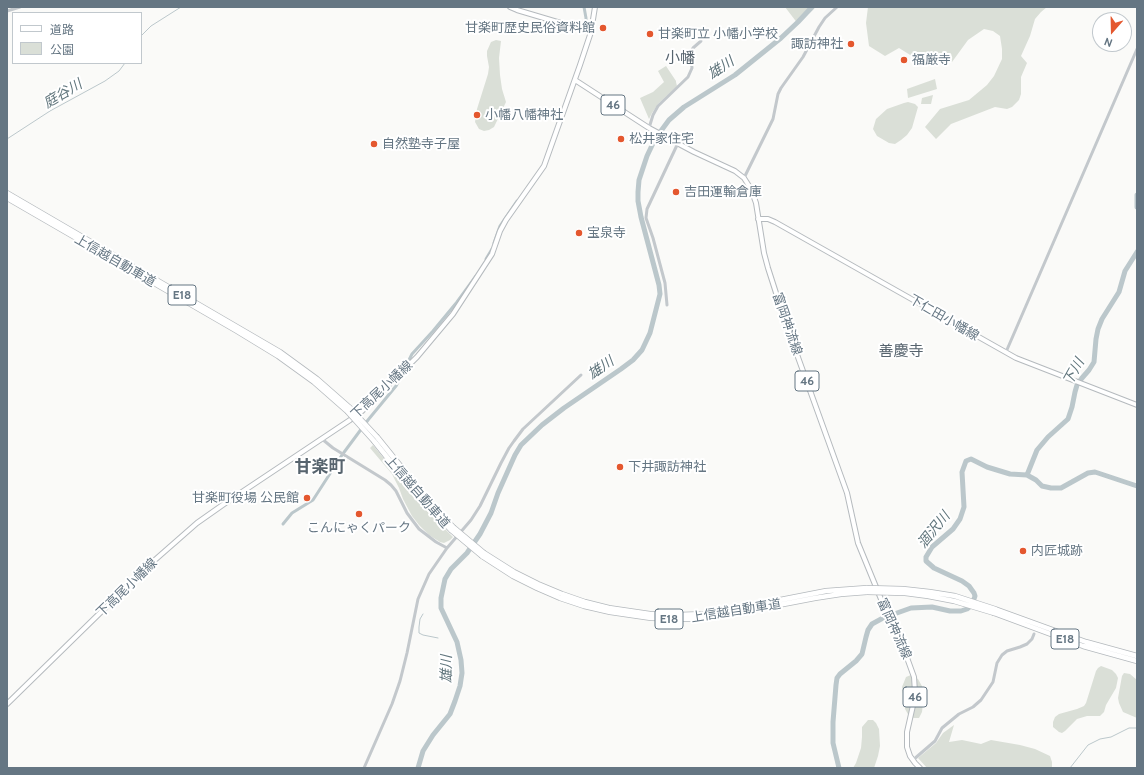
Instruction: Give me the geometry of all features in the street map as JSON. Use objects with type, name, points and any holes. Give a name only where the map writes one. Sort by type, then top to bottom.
[{"type":"highway","name":"上信越自動車道","points":[[7,193],[280,352],[317,379],[375,439],[428,507],[452,529],[513,576],[560,598],[584,606],[610,612],[650,618],[685,619],[721,616],[815,598],[867,590],[903,589],[955,596],[1083,646],[1137,661]]},
{"type":"highway","name":"上信越自動車道","points":[[7,198],[238,331],[278,356],[314,382],[348,410]]},
{"type":"highway","name":"上信越自動車道","points":[[995,611],[1086,642],[1137,656]]},
{"type":"main road","points":[[510,7],[591,32]]},
{"type":"main road","points":[[575,80],[591,32],[595,7]]},
{"type":"main road","name":"富岡神流線","points":[[575,80],[664,136],[735,171],[744,178],[753,193],[765,260],[776,295],[847,493],[858,543],[883,604],[902,644],[914,677],[915,692],[907,732],[907,747],[913,760],[920,768]]},
{"type":"main road","name":"下高尾小幡線","points":[[7,704],[148,566],[197,523],[350,420],[372,402],[417,357],[462,302],[493,251],[504,223],[544,166],[575,80]]},
{"type":"main road","name":"下仁田小幡線","points":[[758,219],[766,218],[775,222],[1022,361],[1137,405]]},
{"type":"street","points":[[7,11],[20,7]]},
{"type":"street","points":[[744,178],[773,119],[778,94],[781,88],[803,58],[825,18],[837,7]]},
{"type":"street","points":[[650,128],[653,114],[658,106],[688,77],[692,68],[692,52],[694,48],[702,41]]},
{"type":"street","points":[[1006,352],[1137,49]]},
{"type":"street","points":[[667,305],[665,283],[646,218],[647,209],[678,143]]},
{"type":"street","points":[[364,768],[392,704],[400,681],[418,601],[428,574],[480,506],[508,448],[523,429],[581,375]]},
{"type":"street","points":[[322,439],[333,448],[391,485],[396,491],[407,513],[419,529],[436,542],[447,548]]},
{"type":"street","points":[[913,760],[935,740],[942,728],[959,714],[973,707],[981,700],[993,682],[998,663],[1004,653],[1027,644],[1032,639],[1034,634]]},
{"type":"green space","points":[[785,7],[816,7],[798,24]]},
{"type":"green space","points":[[868,7],[1047,7],[1035,19],[1030,36],[1021,56],[1027,63],[1021,77],[1021,94],[1019,100],[1012,107],[1007,109],[995,107],[951,124],[936,139],[925,127],[940,109],[969,100],[987,85],[994,76],[1002,59],[1000,36],[993,31],[984,29],[968,40],[952,62],[915,58],[899,48],[885,56],[869,46],[866,23]]},
{"type":"green space","points":[[496,40],[501,41],[499,58],[500,75],[506,102],[494,127],[484,131],[479,129],[475,122],[477,109],[488,74],[489,67],[487,51],[491,42]]},
{"type":"green space","points":[[666,66],[676,81],[677,86],[658,104],[649,119],[640,98],[653,92],[664,82],[658,71]]},
{"type":"green space","points":[[935,79],[937,89],[908,98],[907,89]]},
{"type":"green space","points":[[933,95],[931,104],[921,104],[922,98]]},
{"type":"green space","points":[[908,102],[915,104],[918,107],[912,128],[907,135],[895,144],[889,143],[877,136],[873,129],[876,119],[887,109]]},
{"type":"green space","points":[[373,445],[421,505],[453,537],[450,540],[444,543],[440,542],[429,535],[419,525],[412,516],[403,499],[392,474],[370,448]]},
{"type":"green space","points":[[1101,666],[1112,670],[1118,678],[1116,688],[1106,705],[1104,712],[1100,716],[1087,716],[1077,719],[1065,731],[1062,733],[1059,732],[1053,727],[1055,717],[1059,714],[1084,706],[1096,671]]},
{"type":"green space","points":[[1124,673],[1130,674],[1137,680],[1137,718],[1123,712],[1119,703],[1118,698],[1122,676]]},
{"type":"green space","points":[[911,675],[918,679],[923,688],[922,712],[919,718],[909,716],[905,709],[902,687],[906,677]]},
{"type":"green space","points":[[868,720],[873,720],[879,729],[880,746],[878,756],[874,768],[853,768],[861,748],[862,727]]},
{"type":"green space","points":[[954,725],[949,742],[962,740],[981,744],[991,740],[1020,745],[1035,749],[1050,756],[1052,768],[927,768],[918,758],[936,743],[943,733]]},
{"type":"waterway","name":"庭谷川","points":[[142,35],[151,26],[181,7]]},
{"type":"waterway","points":[[584,7],[586,29]]},
{"type":"waterway","name":"雄川","points":[[418,768],[423,751],[433,735],[450,714],[460,686],[462,673],[457,642],[441,608],[441,598],[445,579],[451,569],[467,553],[480,534],[491,513],[515,455],[521,445],[542,425],[564,408],[633,360],[642,350],[650,333],[660,294],[641,217],[638,192],[639,180],[647,156],[655,139],[669,120],[684,107],[735,75],[781,38],[812,7]]},
{"type":"waterway","name":"庭谷川","points":[[7,139],[50,111],[105,81],[119,71],[124,64]]},
{"type":"waterway","name":"下川","points":[[1137,195],[1137,207]]},
{"type":"waterway","points":[[494,243],[500,226],[517,201]]},
{"type":"waterway","points":[[486,259],[492,249]]},
{"type":"waterway","name":"下川","points":[[1027,475],[1037,450],[1048,437],[1068,419],[1077,385],[1094,362],[1096,339],[1102,319],[1119,292],[1125,271],[1137,252]]},
{"type":"waterway","points":[[405,368],[412,354],[457,302],[476,276]]},
{"type":"waterway","points":[[283,524],[292,513],[313,500],[342,455],[396,386],[403,373]]},
{"type":"waterway","name":"涸沢川","points":[[839,768],[833,743],[833,722],[837,678],[862,654],[868,630],[872,624],[883,618],[911,608],[932,607],[950,611],[961,611],[972,605],[975,596],[969,586],[962,581],[934,568],[926,561],[926,557],[932,547],[953,529],[960,519],[964,507],[962,472],[966,461],[971,459],[987,467],[1010,474],[1027,475],[1036,480],[1042,486],[1051,488],[1061,488],[1088,473],[1095,472],[1137,486]]},
{"type":"waterway","name":"涸沢川","points":[[1134,485],[1137,482]]},
{"type":"waterway","points":[[423,614],[420,619],[419,633],[438,638]]},
{"type":"waterway","points":[[1070,768],[1088,745],[1100,739],[1111,737],[1129,728],[1137,728]]},
{"type":"place","name":"甘楽町歴史民俗資料館","points":[[603,28]]},
{"type":"place","name":"甘楽町立 小幡小学校","points":[[650,34]]},
{"type":"place","name":"諏訪神社","points":[[851,44]]},
{"type":"place","name":"福厳寺","points":[[904,60]]},
{"type":"place","name":"小幡八幡神社","points":[[477,115]]},
{"type":"place","name":"松井家住宅","points":[[621,139]]},
{"type":"place","name":"自然塾寺子屋","points":[[374,144]]},
{"type":"place","name":"吉田運輸倉庫","points":[[676,192]]},
{"type":"place","name":"宝泉寺","points":[[579,233]]},
{"type":"place","name":"下井諏訪神社","points":[[620,467]]},
{"type":"place","name":"甘楽町役場 公民館","points":[[307,498]]},
{"type":"place","name":"こんにゃくパーク","points":[[359,514]]},
{"type":"place","name":"内匠城跡","points":[[1023,551]]},
{"type":"district","name":"小幡","points":[[680,59]]},
{"type":"district","name":"善慶寺","points":[[901,352]]},
{"type":"district","name":"甘楽町","points":[[320,467]]}]
